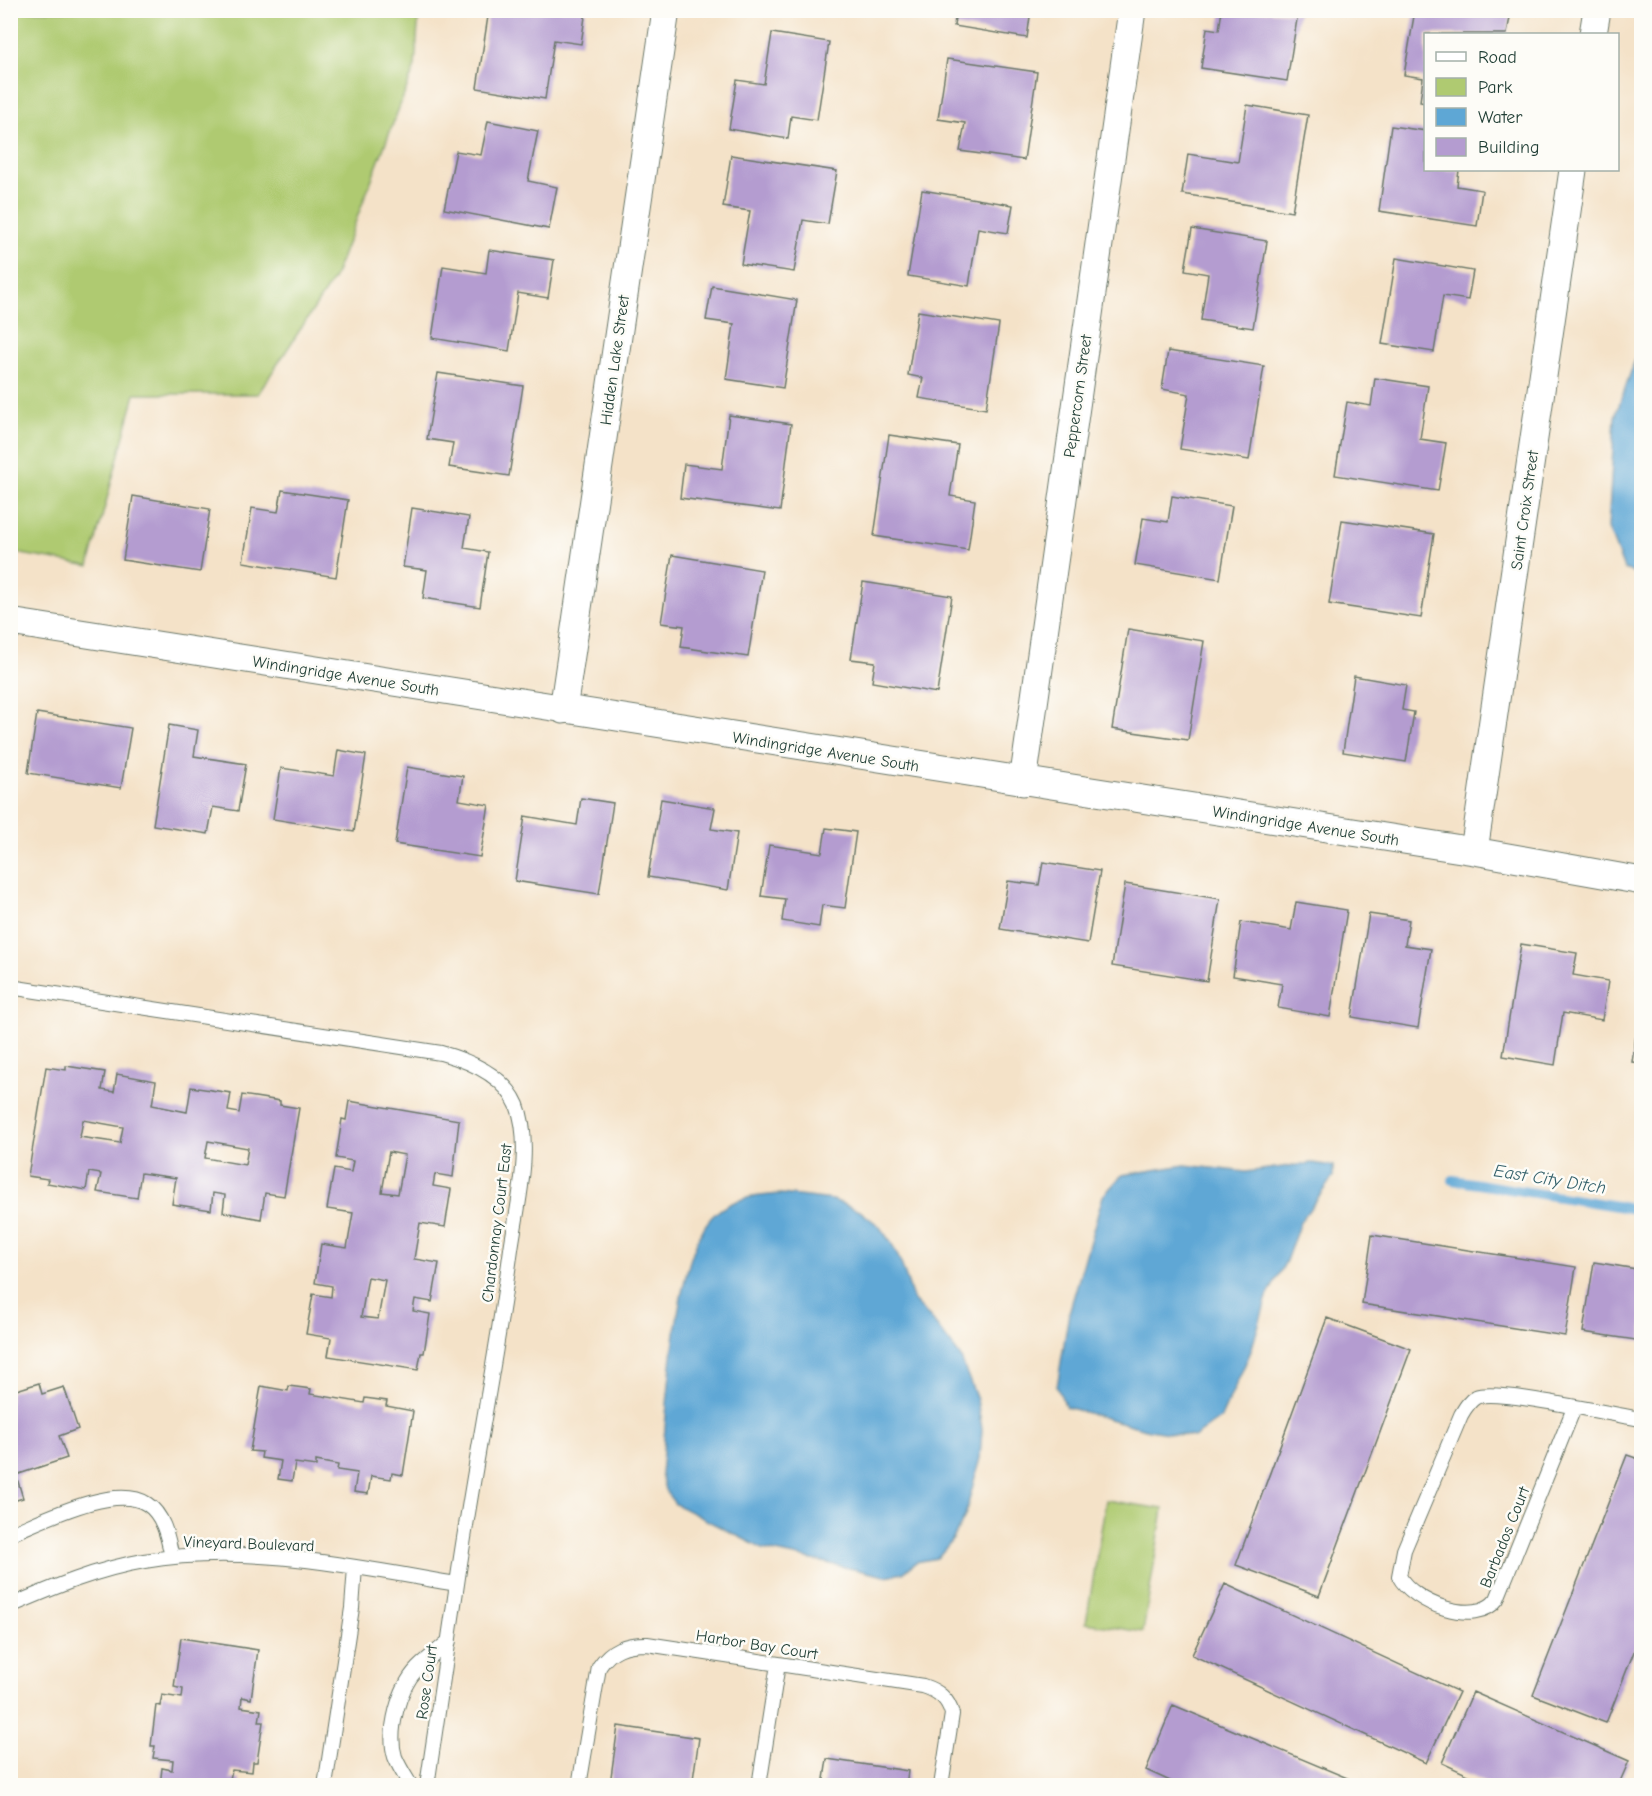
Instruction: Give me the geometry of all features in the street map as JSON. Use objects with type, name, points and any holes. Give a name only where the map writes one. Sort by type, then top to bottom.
[{"type":"street","name":"Hidden Lake Street","points":[[563,710],[666,10]]},
{"type":"street","name":"Peppercorn Street","points":[[1023,782],[1132,10]]},
{"type":"street","points":[[1593,33],[1597,10]]},
{"type":"street","name":"Saint Croix Street","points":[[1474,851],[1574,171]]},
{"type":"street","name":"Windingridge Avenue South","points":[[10,621],[563,710],[1474,851],[1641,881]]},
{"type":"lane","name":"Chardonnay Court East","points":[[10,987],[441,1053],[480,1068],[498,1080],[510,1092],[521,1121],[520,1184],[498,1342],[456,1584]]},
{"type":"lane","name":"Barbados Court","points":[[1574,1408],[1497,1599],[1490,1608],[1481,1612],[1459,1612],[1412,1593],[1400,1576],[1400,1564],[1467,1405],[1476,1397],[1502,1396],[1641,1419]]},
{"type":"lane","points":[[10,1534],[101,1501],[136,1500],[147,1504],[156,1514],[167,1536],[172,1557]]},
{"type":"lane","name":"Vineyard Boulevard","points":[[10,1606],[92,1573],[172,1557],[239,1556],[355,1567],[456,1584]]},
{"type":"lane","points":[[325,1785],[352,1608],[355,1567]]},
{"type":"lane","name":"Rose Court","points":[[428,1785],[456,1584]]},
{"type":"lane","points":[[411,1785],[398,1765],[393,1745],[399,1702],[409,1679],[417,1668],[449,1641]]},
{"type":"lane","name":"Harbor Bay Court","points":[[579,1785],[595,1679],[607,1656],[618,1648],[647,1644],[923,1686],[943,1696],[950,1704],[952,1714],[941,1785]]},
{"type":"lane","points":[[759,1785],[778,1664]]},
{"type":"green space","points":[[10,11],[419,11],[415,66],[334,278],[258,394],[135,394],[89,566],[11,552]]},
{"type":"green space","points":[[1106,1500],[1163,1509],[1143,1632],[1086,1623]]},
{"type":"water","points":[[1641,343],[1641,576],[1624,569],[1608,528],[1615,417]]},
{"type":"water","points":[[1312,1163],[1333,1166],[1333,1177],[1300,1222],[1286,1261],[1267,1297],[1251,1351],[1221,1418],[1194,1437],[1149,1430],[1066,1407],[1057,1387],[1069,1313],[1103,1196],[1122,1175],[1185,1165],[1246,1172]]},
{"type":"water","points":[[781,1194],[833,1200],[860,1211],[879,1226],[892,1244],[901,1263],[914,1301],[960,1356],[977,1400],[982,1429],[980,1458],[965,1516],[953,1539],[937,1558],[916,1562],[903,1573],[885,1576],[763,1549],[675,1504],[665,1490],[661,1474],[670,1376],[681,1296],[690,1261],[702,1232],[716,1213],[746,1198]]},
{"type":"building","points":[[489,10],[586,10],[581,44],[554,40],[545,99],[477,88]]},
{"type":"building","points":[[956,10],[1031,10],[1027,38],[954,26]]},
{"type":"building","points":[[1222,10],[1298,13],[1287,81],[1201,68],[1207,28],[1219,30]]},
{"type":"building","points":[[1415,10],[1472,10],[1510,17],[1507,33],[1424,33],[1424,103],[1420,102],[1423,78],[1404,75]]},
{"type":"building","points":[[772,33],[829,42],[817,120],[791,116],[788,139],[729,129],[737,80],[764,84]]},
{"type":"building","points":[[947,59],[1037,72],[1024,160],[960,151],[965,123],[938,119]]},
{"type":"building","points":[[1247,105],[1308,115],[1292,212],[1182,194],[1188,154],[1238,162]]},
{"type":"building","points":[[488,121],[538,131],[528,181],[557,187],[549,229],[444,209],[456,151],[481,155]]},
{"type":"building","points":[[1391,126],[1424,131],[1424,171],[1459,171],[1457,186],[1482,190],[1477,226],[1379,211]]},
{"type":"building","points":[[731,155],[837,171],[828,224],[803,220],[794,272],[741,264],[750,211],[723,207]]},
{"type":"building","points":[[922,190],[1013,205],[1008,233],[978,228],[969,286],[908,276]]},
{"type":"building","points":[[1192,229],[1267,241],[1253,328],[1201,320],[1208,274],[1185,270]]},
{"type":"building","points":[[489,250],[554,260],[548,298],[518,293],[509,351],[432,338],[443,266],[486,273]]},
{"type":"building","points":[[1396,258],[1473,271],[1468,300],[1443,296],[1434,352],[1382,344]]},
{"type":"building","points":[[712,286],[797,300],[783,388],[726,379],[734,324],[706,320]]},
{"type":"building","points":[[918,311],[999,324],[986,409],[919,398],[923,378],[908,375]]},
{"type":"building","points":[[1168,351],[1264,366],[1249,460],[1180,449],[1189,394],[1162,389]]},
{"type":"building","points":[[438,373],[523,386],[509,476],[449,467],[453,443],[427,439]]},
{"type":"building","points":[[1375,378],[1428,386],[1420,439],[1446,443],[1438,491],[1335,475],[1347,402],[1371,406]]},
{"type":"building","points":[[729,415],[791,424],[780,511],[680,498],[684,464],[722,469]]},
{"type":"building","points":[[889,435],[958,445],[950,496],[975,500],[968,550],[874,536]]},
{"type":"building","points":[[282,490],[348,500],[336,577],[243,562],[252,508],[278,512]]},
{"type":"building","points":[[133,496],[210,509],[200,572],[123,560]]},
{"type":"building","points":[[1172,496],[1232,506],[1220,579],[1135,565],[1143,518],[1168,522]]},
{"type":"building","points":[[412,508],[469,517],[464,548],[488,552],[480,607],[423,598],[427,570],[403,567]]},
{"type":"building","points":[[1342,520],[1434,534],[1421,618],[1329,604]]},
{"type":"building","points":[[672,555],[762,570],[748,657],[681,647],[684,626],[661,623]]},
{"type":"building","points":[[863,582],[952,596],[937,693],[872,682],[875,662],[851,659]]},
{"type":"building","points":[[1128,629],[1204,641],[1188,740],[1112,729]]},
{"type":"building","points":[[1354,676],[1406,685],[1402,710],[1414,712],[1406,762],[1343,752]]},
{"type":"building","points":[[37,713],[131,728],[121,788],[28,773]]},
{"type":"building","points":[[169,725],[198,730],[194,756],[246,764],[238,811],[213,807],[208,834],[153,825]]},
{"type":"building","points":[[338,750],[366,755],[354,832],[273,819],[281,768],[334,776]]},
{"type":"building","points":[[407,767],[463,776],[459,800],[489,805],[480,857],[395,844]]},
{"type":"building","points":[[581,798],[613,803],[599,894],[515,881],[525,816],[577,825]]},
{"type":"building","points":[[661,799],[715,808],[711,829],[737,833],[728,890],[648,877]]},
{"type":"building","points":[[826,828],[856,832],[845,908],[822,905],[819,927],[782,921],[785,899],[761,896],[769,845],[822,853]]},
{"type":"building","points":[[1043,862],[1100,871],[1088,943],[1000,929],[1008,881],[1039,885]]},
{"type":"building","points":[[1125,884],[1220,899],[1207,981],[1112,966]]},
{"type":"building","points":[[1296,902],[1347,910],[1330,1017],[1278,1008],[1282,984],[1233,976],[1241,922],[1291,930]]},
{"type":"building","points":[[1369,914],[1409,920],[1405,945],[1431,949],[1418,1028],[1352,1017]]},
{"type":"building","points":[[1521,944],[1577,953],[1573,975],[1608,981],[1602,1020],[1563,1013],[1555,1065],[1503,1056]]},
{"type":"building","points":[[1640,1007],[1642,1008],[1642,1063],[1632,1062]]},
{"type":"building","points":[[66,1066],[105,1072],[102,1090],[114,1092],[117,1074],[156,1081],[152,1105],[187,1112],[191,1087],[231,1093],[228,1111],[239,1113],[242,1095],[280,1101],[280,1105],[299,1108],[284,1196],[265,1193],[261,1219],[223,1212],[225,1195],[213,1193],[211,1210],[172,1204],[176,1178],[141,1173],[137,1198],[97,1192],[101,1174],[89,1172],[86,1190],[47,1183],[48,1179],[28,1176],[46,1067],[66,1070]],"holes":[[[83,1120],[123,1127],[120,1143],[80,1137]],[[208,1141],[248,1148],[245,1165],[205,1158]]]},
{"type":"building","points":[[349,1101],[459,1120],[453,1177],[435,1174],[433,1186],[451,1189],[445,1227],[420,1223],[414,1259],[439,1263],[432,1302],[415,1299],[413,1311],[430,1314],[424,1353],[421,1353],[418,1370],[328,1356],[331,1338],[306,1334],[313,1294],[331,1297],[332,1286],[315,1283],[321,1244],[347,1248],[353,1213],[327,1209],[334,1169],[351,1172],[353,1161],[336,1158],[342,1119],[346,1120]],"holes":[[[389,1152],[405,1155],[398,1194],[382,1192]],[[368,1277],[385,1280],[378,1319],[361,1317]]]},
{"type":"building","points":[[1372,1235],[1576,1267],[1565,1336],[1362,1304]]},
{"type":"building","points":[[1594,1262],[1642,1270],[1642,1341],[1583,1332]]},
{"type":"building","points":[[1327,1318],[1411,1349],[1319,1596],[1236,1565]]},
{"type":"building","points":[[39,1383],[42,1394],[64,1387],[78,1429],[59,1436],[67,1458],[16,1475],[23,1498],[10,1502],[10,1392]]},
{"type":"building","points":[[261,1386],[288,1391],[289,1386],[311,1389],[310,1394],[364,1403],[365,1398],[387,1401],[386,1406],[413,1411],[403,1475],[392,1473],[391,1479],[371,1476],[368,1494],[354,1492],[357,1473],[337,1470],[338,1465],[316,1461],[316,1466],[295,1463],[292,1481],[278,1479],[281,1461],[261,1458],[262,1452],[250,1451]]},
{"type":"building","points":[[1627,1455],[1642,1460],[1642,1631],[1606,1723],[1533,1695]]},
{"type":"building","points":[[1225,1584],[1459,1692],[1426,1763],[1192,1655]]},
{"type":"building","points":[[181,1638],[258,1650],[251,1699],[242,1697],[241,1707],[261,1710],[259,1722],[263,1722],[257,1762],[253,1762],[252,1772],[232,1770],[230,1779],[240,1780],[239,1786],[160,1786],[162,1768],[172,1770],[173,1760],[153,1758],[155,1746],[151,1746],[156,1705],[160,1706],[162,1695],[182,1698],[183,1689],[174,1687]]},
{"type":"building","points":[[1473,1692],[1629,1761],[1618,1786],[1492,1786],[1442,1763]]},
{"type":"building","points":[[1173,1705],[1364,1786],[1181,1786],[1146,1770]]},
{"type":"building","points":[[618,1726],[699,1738],[692,1786],[603,1786],[603,1783],[610,1784]]},
{"type":"building","points":[[827,1759],[908,1771],[906,1786],[823,1786]]},
{"type":"waterway","name":"East City Ditch","points":[[1453,1180],[1642,1210]]}]
